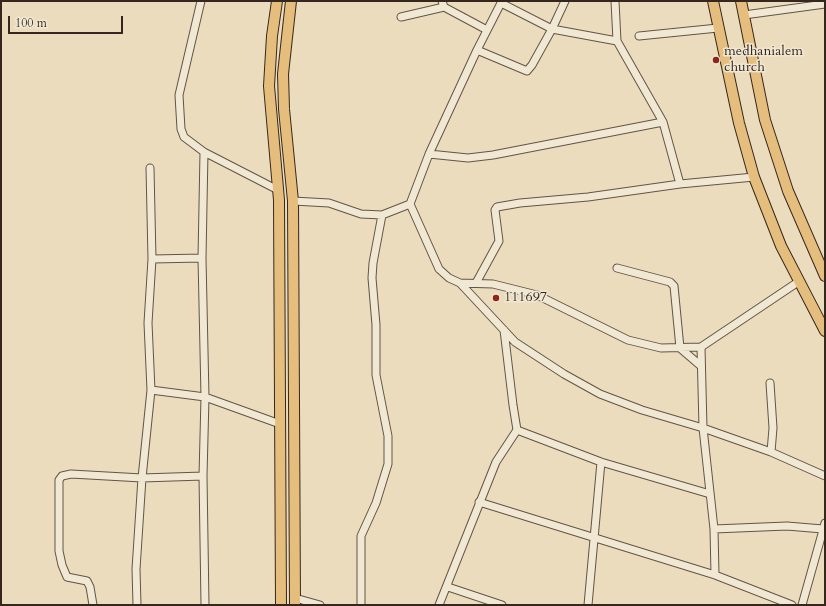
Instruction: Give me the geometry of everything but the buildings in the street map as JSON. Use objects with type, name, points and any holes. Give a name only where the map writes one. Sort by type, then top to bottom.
[{"type":"main road","points":[[277,1],[272,36],[269,86],[278,190],[281,605]]},
{"type":"main road","points":[[291,1],[283,74],[284,109],[293,201],[295,602]]},
{"type":"main road","points":[[713,1],[739,123],[754,177],[780,246],[825,331]]},
{"type":"main road","points":[[741,1],[765,120],[788,191],[825,276]]},
{"type":"street","points":[[201,1],[179,95],[180,129],[184,137],[204,152],[278,190]]},
{"type":"street","points":[[477,50],[527,71],[532,65],[552,29],[565,1]]},
{"type":"street","points":[[617,1],[617,41],[663,122],[680,184]]},
{"type":"street","points":[[617,41],[552,29],[501,2],[429,154],[410,204],[439,269],[449,278],[460,283],[523,348],[564,374],[600,394],[642,410],[703,428],[772,452],[825,476]]},
{"type":"street","points":[[401,17],[443,4],[487,30]]},
{"type":"street","points":[[744,15],[806,4],[825,4]]},
{"type":"street","points":[[639,36],[718,28]]},
{"type":"street","points":[[429,154],[468,158],[492,155],[663,122]]},
{"type":"street","points":[[204,152],[202,258],[204,397],[202,476],[204,605]]},
{"type":"street","points":[[137,605],[136,569],[142,478],[151,390],[148,316],[152,258],[150,168]]},
{"type":"street","points":[[476,283],[499,241],[495,210],[497,207],[520,203],[588,198],[680,184],[754,177]]},
{"type":"street","points":[[293,201],[329,203],[361,214],[382,215],[410,204]]},
{"type":"street","points":[[361,605],[361,536],[376,503],[388,464],[388,436],[376,375],[376,326],[372,278],[372,263],[382,215]]},
{"type":"street","points":[[152,258],[202,258]]},
{"type":"street","points":[[617,268],[670,282],[674,286],[680,348],[701,366]]},
{"type":"street","points":[[460,283],[493,284],[537,295],[606,330],[649,347],[680,348],[701,347],[798,282]]},
{"type":"street","points":[[439,605],[448,587],[479,502],[499,456],[517,430],[504,330]]},
{"type":"street","points":[[701,347],[703,428],[714,529],[715,575]]},
{"type":"street","points":[[770,383],[773,420],[772,452]]},
{"type":"street","points":[[151,390],[204,397],[280,424]]},
{"type":"street","points":[[517,430],[601,462],[710,494]]},
{"type":"street","points":[[588,605],[601,462]]},
{"type":"street","points":[[93,605],[90,587],[87,581],[67,577],[62,565],[59,551],[60,480],[62,476],[70,474],[142,478],[202,476]]},
{"type":"street","points":[[479,502],[715,575],[792,605]]},
{"type":"street","points":[[714,529],[824,526],[802,605]]},
{"type":"street","points":[[448,587],[502,605]]},
{"type":"street","points":[[295,602],[320,605]]},
{"type":"place","name":"medhanialem church","points":[[716,60]]},
{"type":"place","name":"111697","points":[[496,298]]}]
